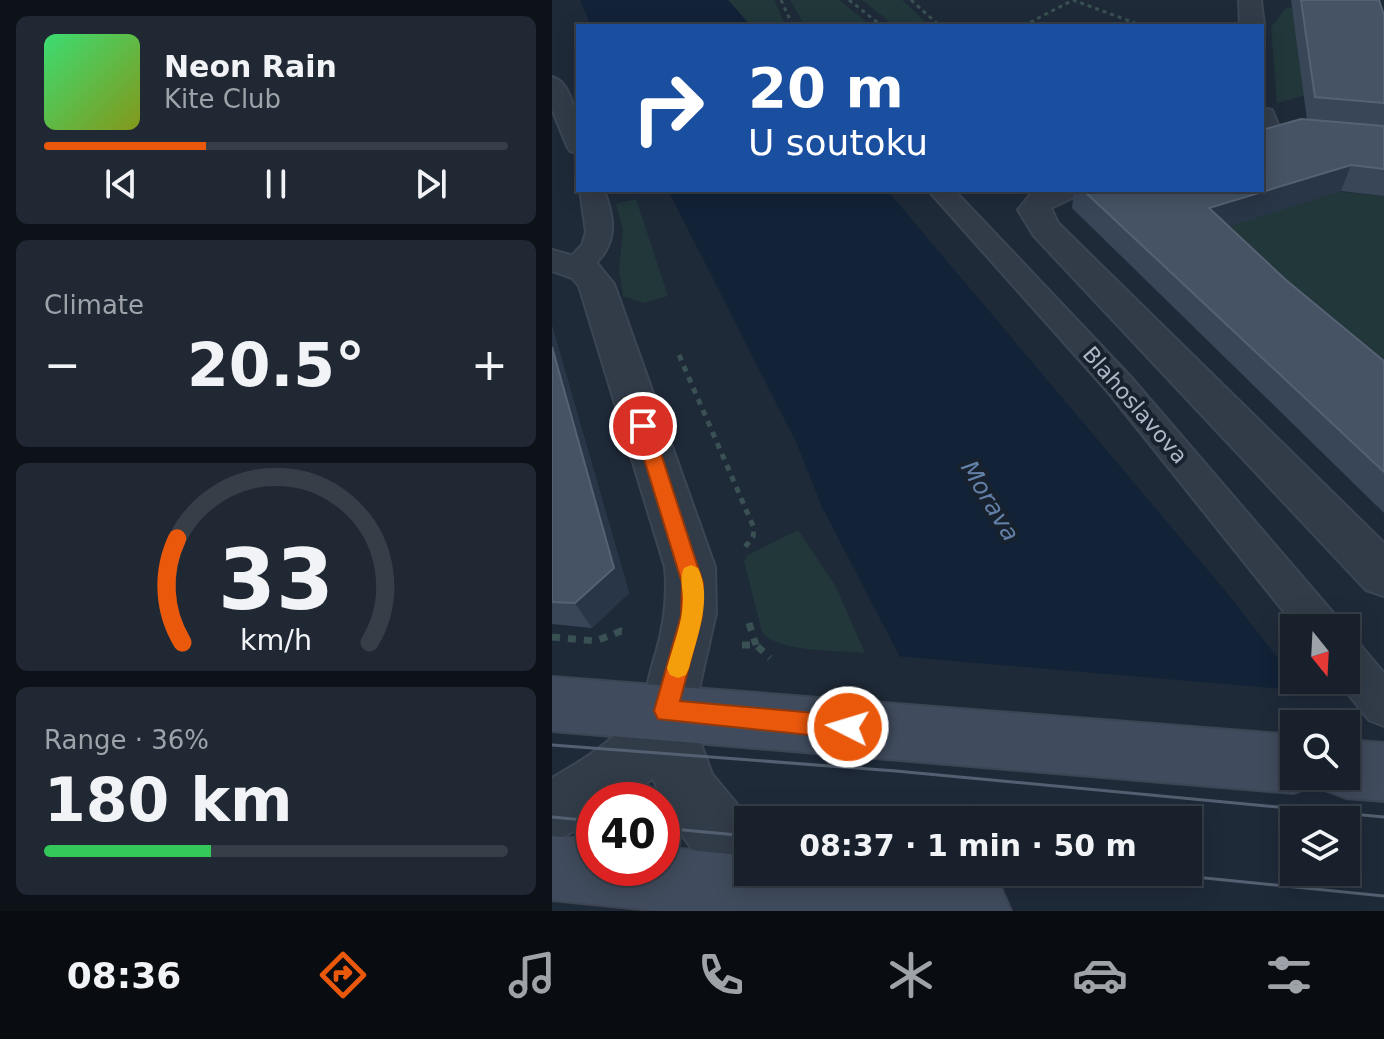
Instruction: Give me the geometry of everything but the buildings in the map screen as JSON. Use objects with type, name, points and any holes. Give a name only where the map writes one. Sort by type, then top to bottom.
[{"type":"street","points":[[1250,0],[1252,24]]},
{"type":"street","points":[[1056,192],[1037,203],[1034,210],[1046,229],[1384,575]]},
{"type":"street","points":[[564,263],[590,275],[596,284],[690,567],[694,599],[666,711],[668,740],[675,768],[691,797],[720,834],[734,846]]},
{"type":"street","points":[[552,704],[1280,763]]},
{"type":"street","points":[[552,812],[613,774],[638,752],[666,711]]},
{"type":"street","points":[[1360,770],[1384,772]]},
{"type":"street","points":[[552,868],[734,875]]},
{"type":"street","points":[[826,886],[964,910]]},
{"type":"lane","points":[[552,83],[576,141]]},
{"type":"lane","points":[[564,263],[590,255],[600,238],[601,224],[593,192]]},
{"type":"lane","name":"Blahoslavova","points":[[942,192],[1119,384],[1309,614]]},
{"type":"lane","points":[[1360,676],[1384,705]]},
{"type":"path","points":[[781,0],[792,24]]},
{"type":"path","points":[[849,0],[879,24]]},
{"type":"path","points":[[911,0],[938,24]]},
{"type":"path","points":[[1027,24],[1073,0],[1138,24]]},
{"type":"path","points":[[552,637],[596,641],[621,631],[637,633]]},
{"type":"green space","points":[[728,0],[774,0],[785,24],[748,24]]},
{"type":"green space","points":[[790,0],[839,0],[869,24],[804,24]]},
{"type":"green space","points":[[862,0],[902,0],[928,24],[892,24]]},
{"type":"green space","points":[[1286,8],[1292,8],[1306,95],[1277,103],[1271,27]]},
{"type":"green space","points":[[1324,190],[1384,196],[1384,400],[1219,230]]},
{"type":"green space","points":[[636,199],[668,296],[643,303],[623,296],[619,270],[623,230],[616,204]]},
{"type":"green space","points":[[798,530],[836,587],[865,653],[795,647],[770,639],[762,632],[744,561],[748,555]]},
{"type":"water","points":[[580,0],[728,0],[749,24],[590,24]]},
{"type":"water","name":"Morava","points":[[669,192],[889,192],[1227,593],[1280,661],[1280,694],[1306,694],[1318,710],[1280,710],[1280,790],[1350,790],[1354,806],[1280,806],[1280,886],[1360,886],[1360,826],[1384,911],[1202,875],[1202,806],[1144,806],[950,745],[822,507],[797,444]]},
{"type":"pier","points":[[895,656],[1280,689],[1280,694],[1310,694],[1322,710],[1280,710],[1280,790],[1360,790],[1360,760],[1384,791],[1384,911],[1020,911],[1009,886],[1202,886],[1202,806],[974,806],[947,747]]},
{"type":"tram line","points":[[552,745],[896,771],[1384,817]]},
{"type":"tram line","points":[[552,817],[576,819]]},
{"type":"tram line","points":[[680,830],[734,835]]},
{"type":"tram line","points":[[1202,878],[1384,896]]},
{"type":"slow traffic","points":[[678,668],[694,599],[691,574]]},
{"type":"route","points":[[643,426],[690,567],[694,599],[666,711],[848,727]]}]
